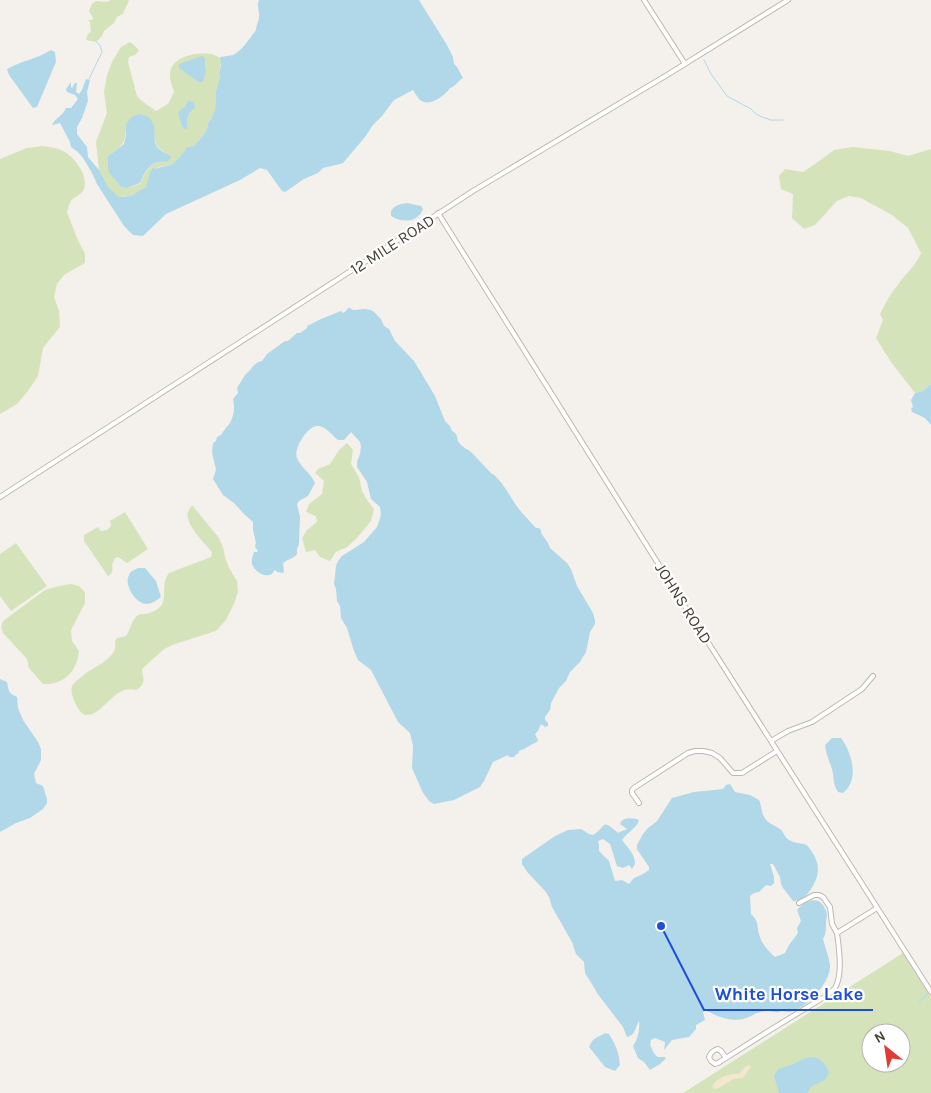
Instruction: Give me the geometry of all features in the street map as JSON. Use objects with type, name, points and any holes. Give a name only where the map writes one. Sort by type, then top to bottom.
[{"type":"street","points":[[644,0],[685,64]]},
{"type":"street","name":"12 MILE ROAD","points":[[0,497],[356,268],[438,213],[788,0]]},
{"type":"street","name":"JOHNS ROAD","points":[[438,213],[876,908],[930,990]]},
{"type":"street","points":[[771,741],[788,731],[812,722],[862,689],[873,676]]},
{"type":"street","points":[[639,803],[632,790],[688,753],[700,751],[712,753],[720,758],[733,773],[737,774],[742,773],[777,751]]},
{"type":"street","points":[[726,1058],[829,994],[835,988],[839,975],[839,953],[837,933],[832,924],[830,907],[820,895],[814,895],[799,903]]},
{"type":"street","points":[[837,933],[876,908]]},
{"type":"green space","points":[[111,0],[129,0],[123,14],[117,17],[114,23],[104,31],[96,42],[86,40],[91,31],[88,20],[93,18],[89,11],[92,4],[96,1],[106,2]]},
{"type":"green space","points":[[130,42],[139,51],[129,57],[128,62],[137,96],[156,111],[168,104],[174,92],[170,72],[174,64],[179,60],[193,54],[208,54],[220,58],[221,62],[215,110],[205,133],[194,146],[187,147],[174,163],[155,170],[142,191],[131,196],[119,197],[106,186],[99,170],[96,142],[107,113],[104,92],[107,75],[121,47]],"holes":[[[205,58],[206,71],[198,82],[190,76]],[[126,125],[154,125],[154,135],[158,147],[170,155],[149,168],[140,184],[127,188],[121,187],[116,180],[108,156],[124,141]]]},
{"type":"green space","points":[[42,146],[65,152],[81,169],[85,186],[83,191],[71,201],[67,212],[85,254],[85,263],[64,275],[57,284],[54,297],[59,311],[60,327],[43,348],[38,376],[17,404],[0,414],[0,159],[27,148]]},
{"type":"green space","points":[[853,147],[890,151],[908,156],[931,149],[931,384],[923,391],[915,393],[891,362],[876,338],[883,320],[880,314],[892,292],[921,253],[908,228],[892,215],[861,198],[849,196],[837,201],[815,225],[804,229],[792,218],[793,194],[781,189],[779,176],[785,169],[803,172],[834,150]]},
{"type":"green space","points":[[347,443],[353,450],[351,464],[359,477],[362,491],[374,509],[371,521],[357,538],[347,547],[336,552],[330,561],[320,557],[315,550],[306,552],[302,538],[307,530],[317,522],[316,516],[306,512],[309,504],[322,494],[324,481],[315,473],[318,469],[330,464],[339,450]]},
{"type":"green space","points":[[192,505],[219,538],[229,568],[237,581],[238,592],[226,620],[216,631],[164,649],[142,669],[144,681],[142,686],[136,690],[128,689],[121,692],[92,714],[83,714],[73,698],[71,689],[73,684],[111,656],[114,652],[115,641],[117,638],[126,636],[137,616],[150,613],[160,607],[164,600],[165,582],[169,573],[211,557],[212,552],[189,522],[188,512]]},
{"type":"green space","points":[[125,512],[148,549],[127,563],[118,557],[115,558],[112,572],[108,576],[84,541],[84,535],[98,527],[101,531],[107,530],[111,526],[110,521]]},
{"type":"green space","points":[[16,543],[47,586],[11,611],[0,596],[0,554]]},
{"type":"green space","points":[[71,584],[79,586],[85,592],[85,603],[71,630],[72,641],[79,651],[78,658],[73,670],[64,679],[51,684],[43,684],[29,668],[27,659],[3,633],[1,627],[3,621],[45,590]]},
{"type":"green space","points":[[903,953],[931,997],[931,1093],[683,1093]]},
{"type":"sand","points":[[749,1065],[751,1067],[743,1078],[733,1079],[719,1088],[714,1089],[712,1087],[720,1079],[727,1075],[739,1074]]},
{"type":"water","points":[[259,0],[419,0],[447,45],[454,64],[463,78],[442,96],[428,103],[417,97],[413,90],[394,100],[343,163],[323,168],[318,173],[304,179],[285,192],[282,191],[267,170],[260,168],[240,180],[166,214],[143,236],[133,235],[124,226],[83,158],[71,147],[60,123],[52,125],[66,108],[71,108],[78,99],[75,95],[67,92],[66,89],[71,82],[72,88],[77,83],[76,92],[79,94],[86,79],[90,80],[87,92],[88,101],[77,127],[77,134],[87,147],[88,157],[99,170],[108,187],[119,197],[133,195],[146,187],[153,168],[156,169],[174,163],[187,147],[194,146],[205,133],[215,110],[216,91],[220,77],[220,57],[237,53],[256,30],[259,19]]},
{"type":"water","points":[[51,50],[55,52],[56,62],[37,107],[33,108],[9,75],[7,69]]},
{"type":"water","points":[[202,56],[205,58],[206,71],[203,82],[198,82],[179,68],[179,64]]},
{"type":"water","points":[[188,101],[194,102],[195,107],[187,119],[186,130],[182,126],[178,113],[185,107]]},
{"type":"water","points":[[139,114],[149,117],[154,125],[155,143],[158,148],[170,155],[171,158],[167,162],[153,164],[144,174],[140,183],[127,188],[121,187],[109,172],[108,156],[124,144],[126,125],[131,117]]},
{"type":"water","points":[[407,203],[421,206],[423,209],[421,214],[414,219],[405,221],[391,216],[391,211],[394,207]]},
{"type":"water","points":[[348,308],[353,310],[371,310],[381,319],[384,326],[389,329],[395,341],[414,361],[435,396],[445,421],[456,434],[460,444],[472,453],[499,480],[521,511],[536,528],[541,530],[550,548],[567,563],[595,620],[595,624],[590,632],[586,652],[559,688],[545,717],[548,726],[545,727],[541,724],[535,734],[537,742],[519,751],[515,757],[509,757],[508,755],[493,762],[480,787],[454,800],[434,804],[423,793],[412,768],[413,746],[410,733],[398,722],[371,670],[358,660],[347,628],[341,618],[340,606],[337,601],[334,584],[338,561],[342,556],[364,542],[377,527],[381,515],[380,507],[371,499],[367,482],[357,467],[360,442],[351,432],[344,440],[338,440],[327,430],[315,426],[306,433],[299,443],[296,454],[297,458],[315,483],[308,496],[297,504],[300,517],[297,554],[283,563],[283,573],[275,570],[272,574],[266,575],[260,574],[255,570],[252,559],[254,552],[258,550],[255,546],[253,522],[223,495],[213,479],[216,470],[212,452],[213,443],[230,423],[234,411],[233,399],[238,393],[237,388],[245,375],[253,366],[262,361],[267,354],[297,333],[300,333],[307,326],[341,311],[343,313]]},
{"type":"water","points":[[931,384],[931,425],[925,418],[912,412],[911,400],[915,393],[923,391]]},
{"type":"water","points":[[138,568],[145,568],[156,581],[161,597],[152,603],[142,603],[135,598],[128,585],[131,572]]},
{"type":"water","points":[[0,679],[7,682],[9,691],[17,697],[18,708],[23,720],[41,749],[41,760],[34,774],[36,783],[43,786],[47,803],[43,809],[30,818],[0,832]]},
{"type":"water","points":[[832,738],[841,738],[851,759],[853,774],[848,788],[843,793],[838,792],[835,787],[832,769],[825,748],[825,745]]},
{"type":"water","points":[[730,784],[735,792],[750,795],[759,800],[767,821],[780,829],[789,840],[808,846],[817,864],[818,872],[812,887],[804,897],[793,901],[783,888],[773,864],[770,864],[774,883],[771,886],[766,885],[759,892],[750,896],[751,914],[757,922],[762,942],[775,957],[785,953],[798,933],[797,928],[801,921],[797,910],[809,901],[820,902],[827,913],[826,931],[823,939],[830,972],[817,994],[796,1010],[789,1012],[762,1012],[743,1019],[732,1020],[705,1010],[703,1012],[705,1020],[696,1025],[696,1029],[689,1037],[672,1040],[664,1050],[665,1042],[655,1038],[651,1040],[650,1045],[655,1055],[666,1058],[650,1070],[638,1058],[633,1046],[638,1034],[639,1021],[634,1033],[627,1037],[623,1027],[597,993],[585,973],[584,962],[576,954],[572,942],[552,907],[549,897],[528,873],[522,864],[522,859],[555,836],[568,830],[581,829],[593,835],[606,824],[618,833],[627,829],[620,824],[623,820],[637,819],[639,821],[638,824],[622,840],[634,857],[635,864],[632,869],[629,865],[623,868],[617,866],[610,844],[603,839],[598,841],[599,851],[609,861],[615,881],[622,880],[629,884],[634,878],[649,870],[637,849],[637,845],[643,834],[657,821],[672,798],[694,792],[723,789],[726,785]]},
{"type":"water","points":[[605,1033],[609,1034],[618,1053],[620,1065],[615,1071],[605,1067],[589,1047],[594,1039]]},
{"type":"water","points":[[814,1057],[822,1061],[827,1068],[829,1073],[825,1080],[812,1086],[807,1093],[779,1093],[774,1076],[778,1069],[806,1058]]},
{"type":"waterway","points":[[89,79],[102,52],[100,45],[96,42]]},
{"type":"waterway","points":[[704,60],[711,74],[727,96],[762,117],[771,120],[783,120]]},
{"type":"waterway","points":[[919,1002],[929,992]]},
{"type":"place","name":"White Horse Lake","points":[[661,926]]}]
